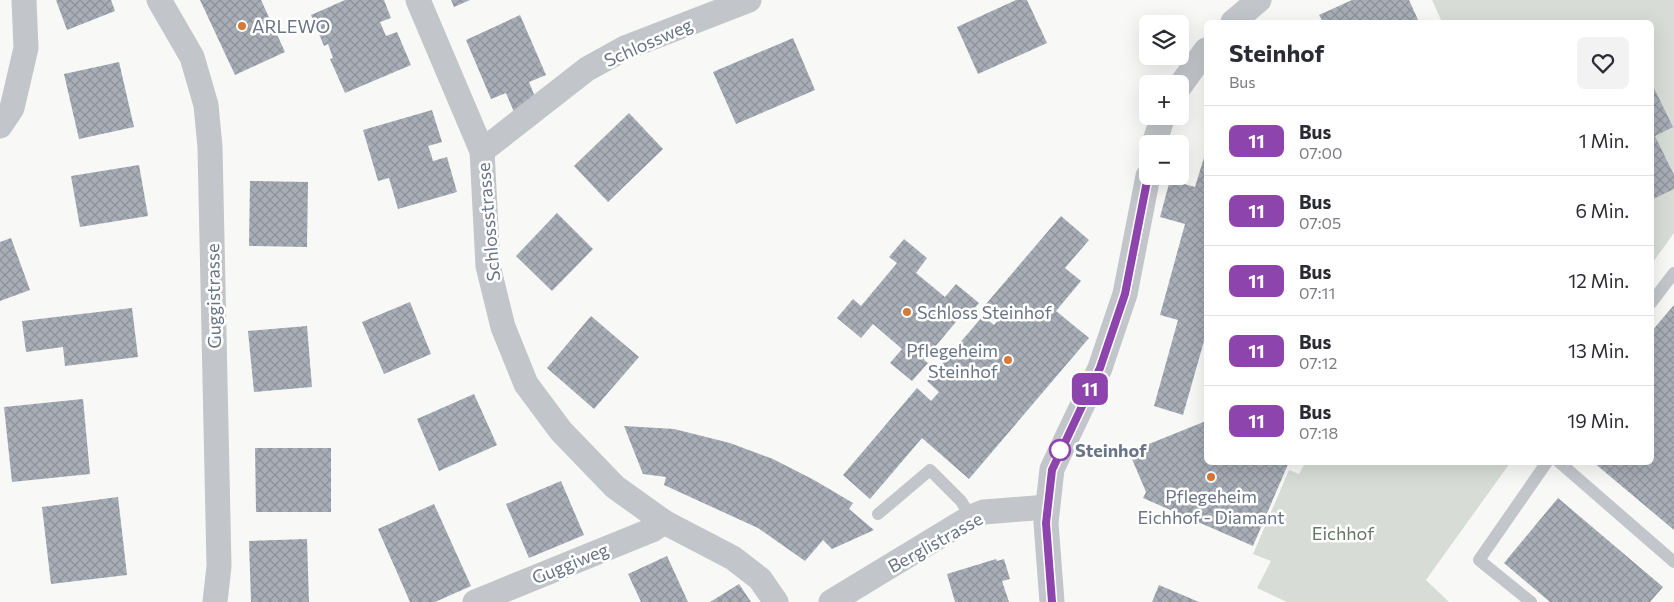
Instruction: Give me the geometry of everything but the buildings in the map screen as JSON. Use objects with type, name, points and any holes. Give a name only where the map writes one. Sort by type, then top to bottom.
[{"type":"street","points":[[0,126],[12,108],[26,48],[24,0]]},
{"type":"street","name":"Guggistrasse","points":[[159,0],[192,57],[206,105],[209,139],[219,566],[215,602]]},
{"type":"street","name":"Schlossstrasse","points":[[418,0],[482,151],[488,266],[502,327],[526,384],[561,431],[615,487],[664,522],[733,558],[760,579],[776,602]]},
{"type":"street","name":"Schlossweg","points":[[482,151],[587,69],[625,48],[749,0]]},
{"type":"street","points":[[1235,20],[1259,0]]},
{"type":"street","points":[[1188,75],[1204,53]]},
{"type":"street","points":[[1052,602],[1046,523],[1052,470],[1100,368],[1125,294],[1146,185]]},
{"type":"street","name":"Berglistrasse","points":[[831,602],[971,517],[984,512],[1047,506]]},
{"type":"street","name":"Guggiweg","points":[[475,602],[652,530],[664,522]]},
{"type":"lane","points":[[1654,299],[1674,273]]},
{"type":"lane","points":[[1531,602],[1479,560],[1545,465]]},
{"type":"lane","points":[[1562,465],[1674,562]]},
{"type":"lane","points":[[878,514],[930,470],[961,501],[971,517]]},
{"type":"green space","points":[[1432,0],[1674,0],[1674,233],[1654,261],[1654,20],[1441,20]]},
{"type":"green space","name":"Eichhof","points":[[1304,465],[1509,465],[1426,580],[1449,602],[1287,602],[1257,588],[1271,561],[1253,554],[1289,470],[1299,474]]},
{"type":"bus line","name":"11","points":[[1052,602],[1046,523],[1052,470],[1100,368],[1125,294],[1146,185]]},
{"type":"place","name":"ARLEWO","points":[[242,26]]},
{"type":"place","name":"Schloss Steinhof","points":[[907,312]]},
{"type":"place","name":"Pflegeheim Steinhof","points":[[1008,360]]},
{"type":"place","name":"Steinhof","points":[[1060,450]]},
{"type":"place","name":"Pflegeheim Eichhof - Diamant","points":[[1211,477]]}]
